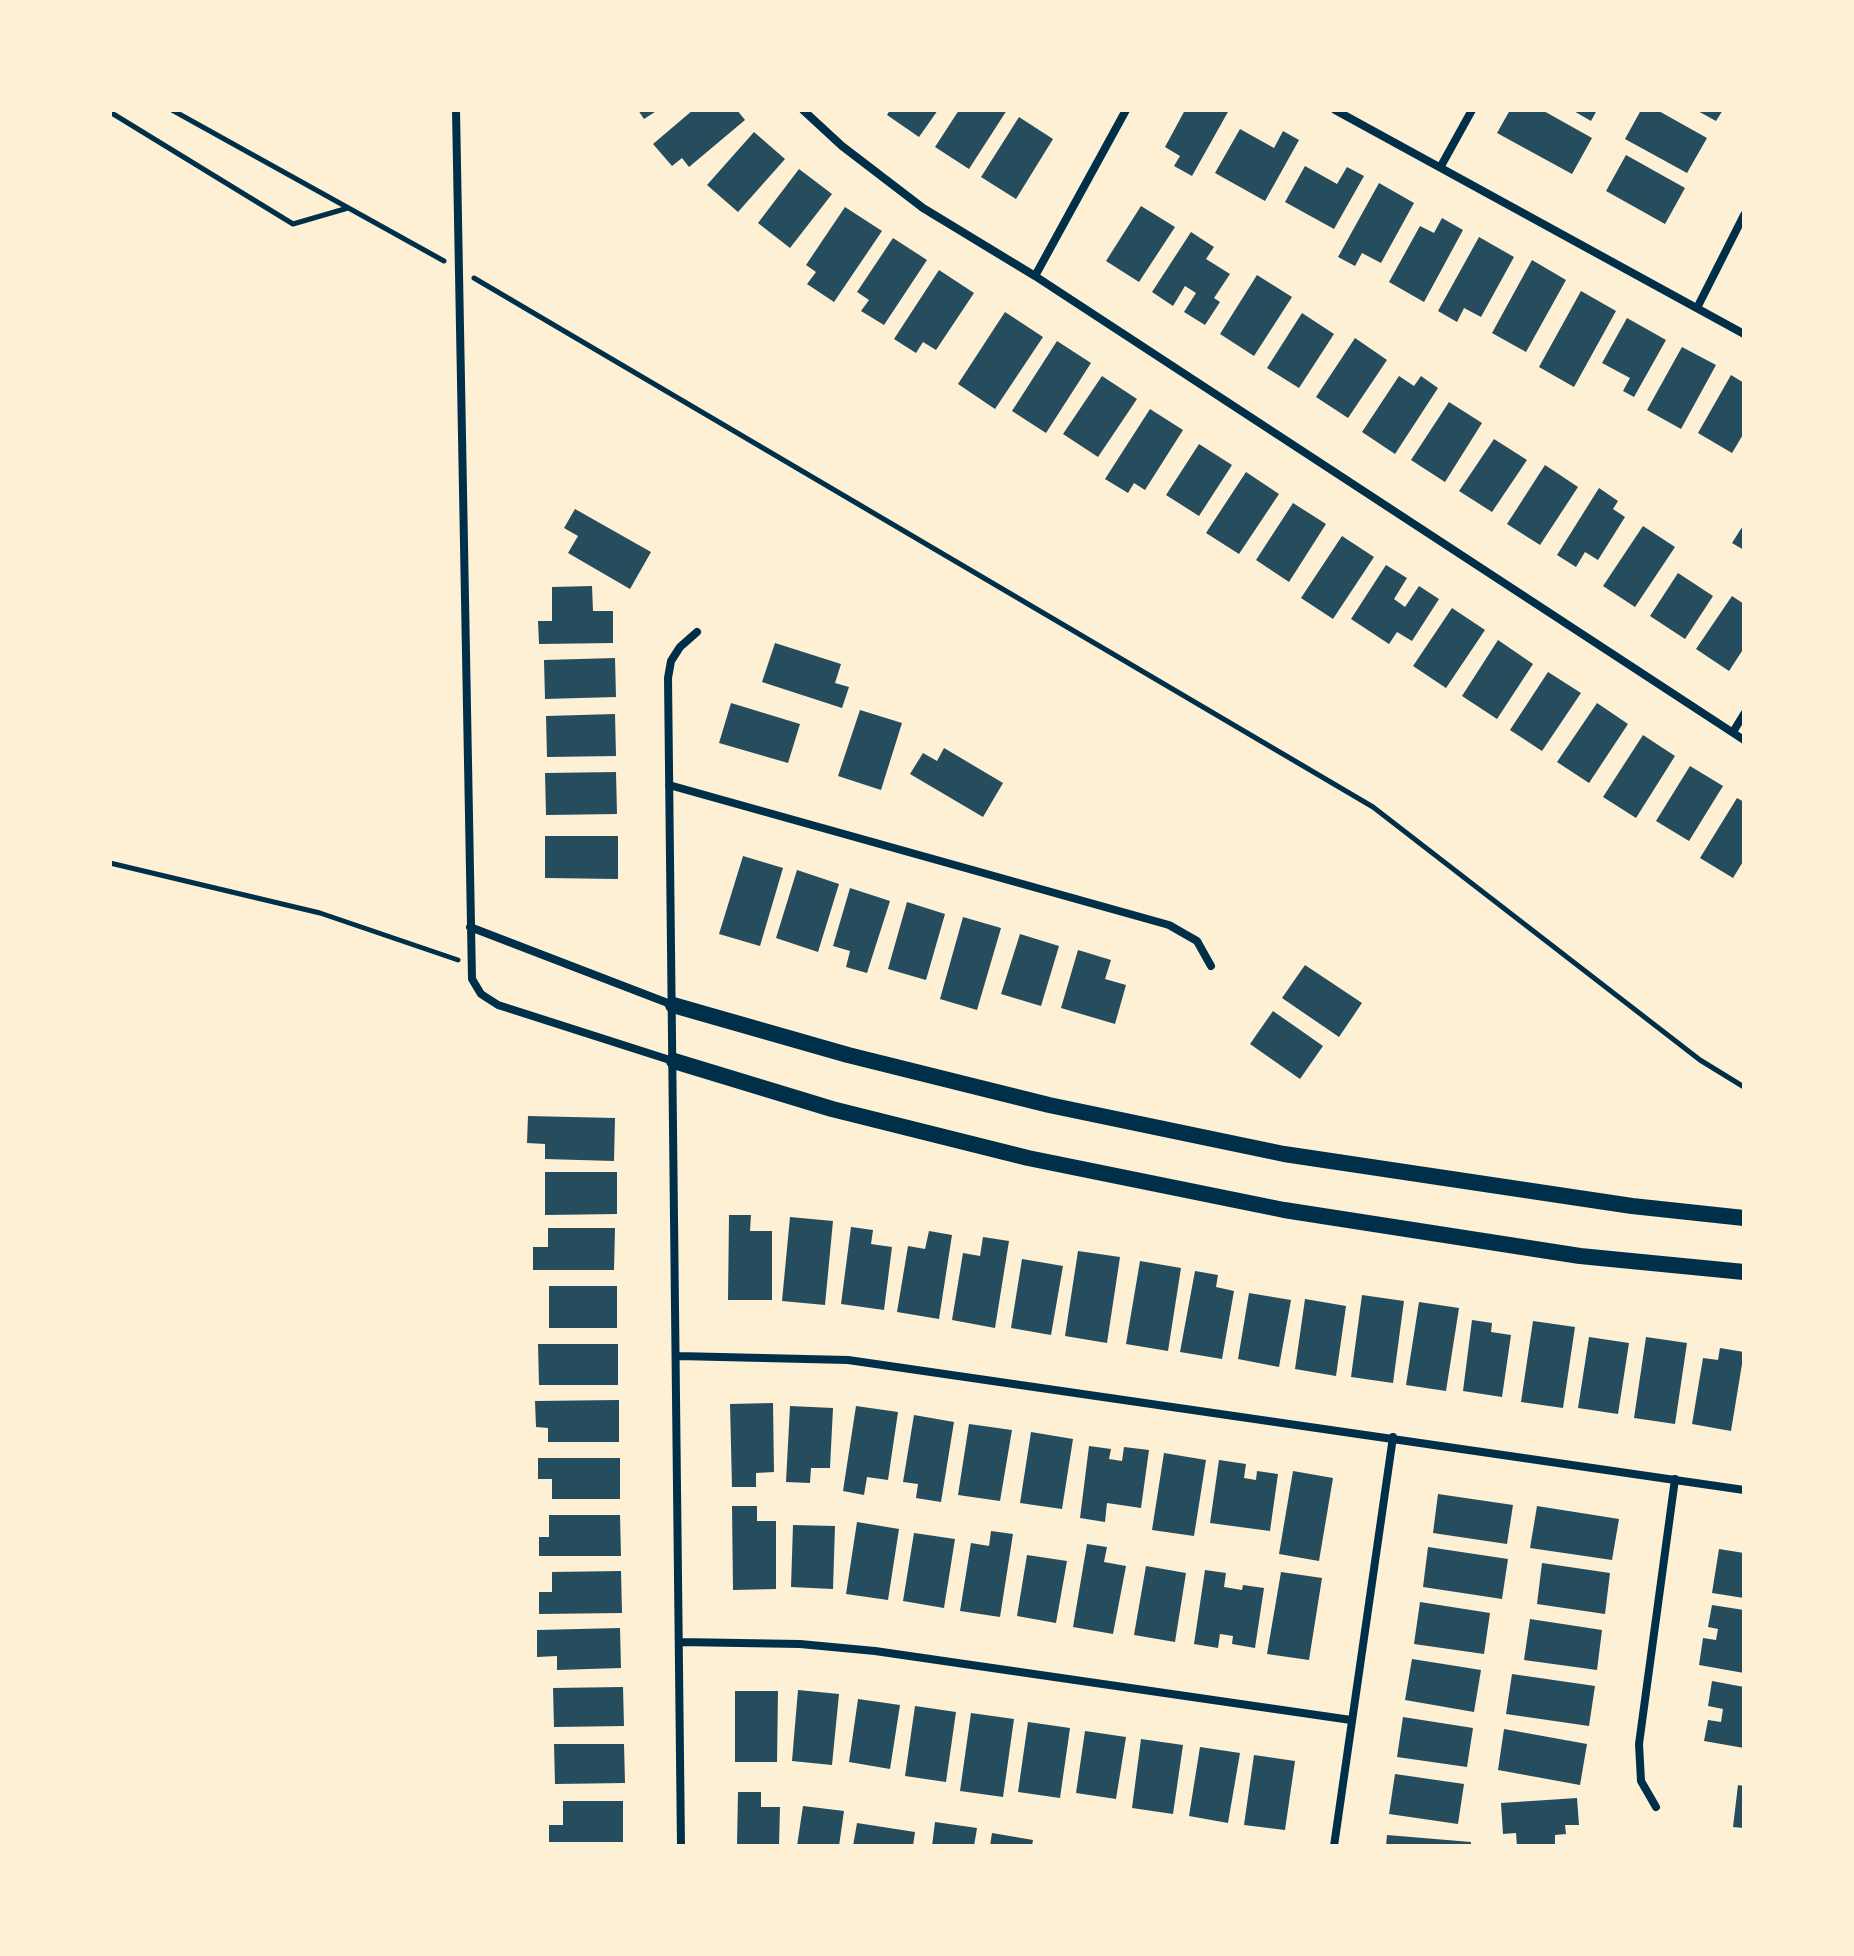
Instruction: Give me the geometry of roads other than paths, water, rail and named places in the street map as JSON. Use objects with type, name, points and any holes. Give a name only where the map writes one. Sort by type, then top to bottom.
[{"type":"main road","points":[[673,1005],[848,1055],[1049,1105],[1284,1154],[1632,1206],[1744,1218]]},
{"type":"main road","points":[[674,1061],[832,1109],[1028,1158],[1284,1210],[1580,1256],[1744,1272]]},
{"type":"street","points":[[456,110],[470,964],[474,986],[498,1005],[674,1061]]},
{"type":"street","points":[[803,110],[842,146],[923,208],[1035,276],[1744,740]]},
{"type":"street","points":[[1035,276],[1126,110]]},
{"type":"street","points":[[1335,110],[1744,334]]},
{"type":"street","points":[[1441,166],[1472,110]]},
{"type":"street","points":[[1697,308],[1744,215]]},
{"type":"street","points":[[681,1846],[678,1356],[668,678],[671,661],[680,647],[697,632]]},
{"type":"street","points":[[1733,732],[1744,714]]},
{"type":"street","points":[[669,785],[1169,925],[1197,941],[1211,966]]},
{"type":"street","points":[[470,927],[673,1005]]},
{"type":"street","points":[[678,1356],[848,1360],[1744,1490]]},
{"type":"street","points":[[1334,1846],[1393,1437]]},
{"type":"street","points":[[1656,1807],[1641,1781],[1639,1744],[1675,1479]]},
{"type":"street","points":[[679,1642],[800,1644],[863,1650],[1351,1720]]}]
